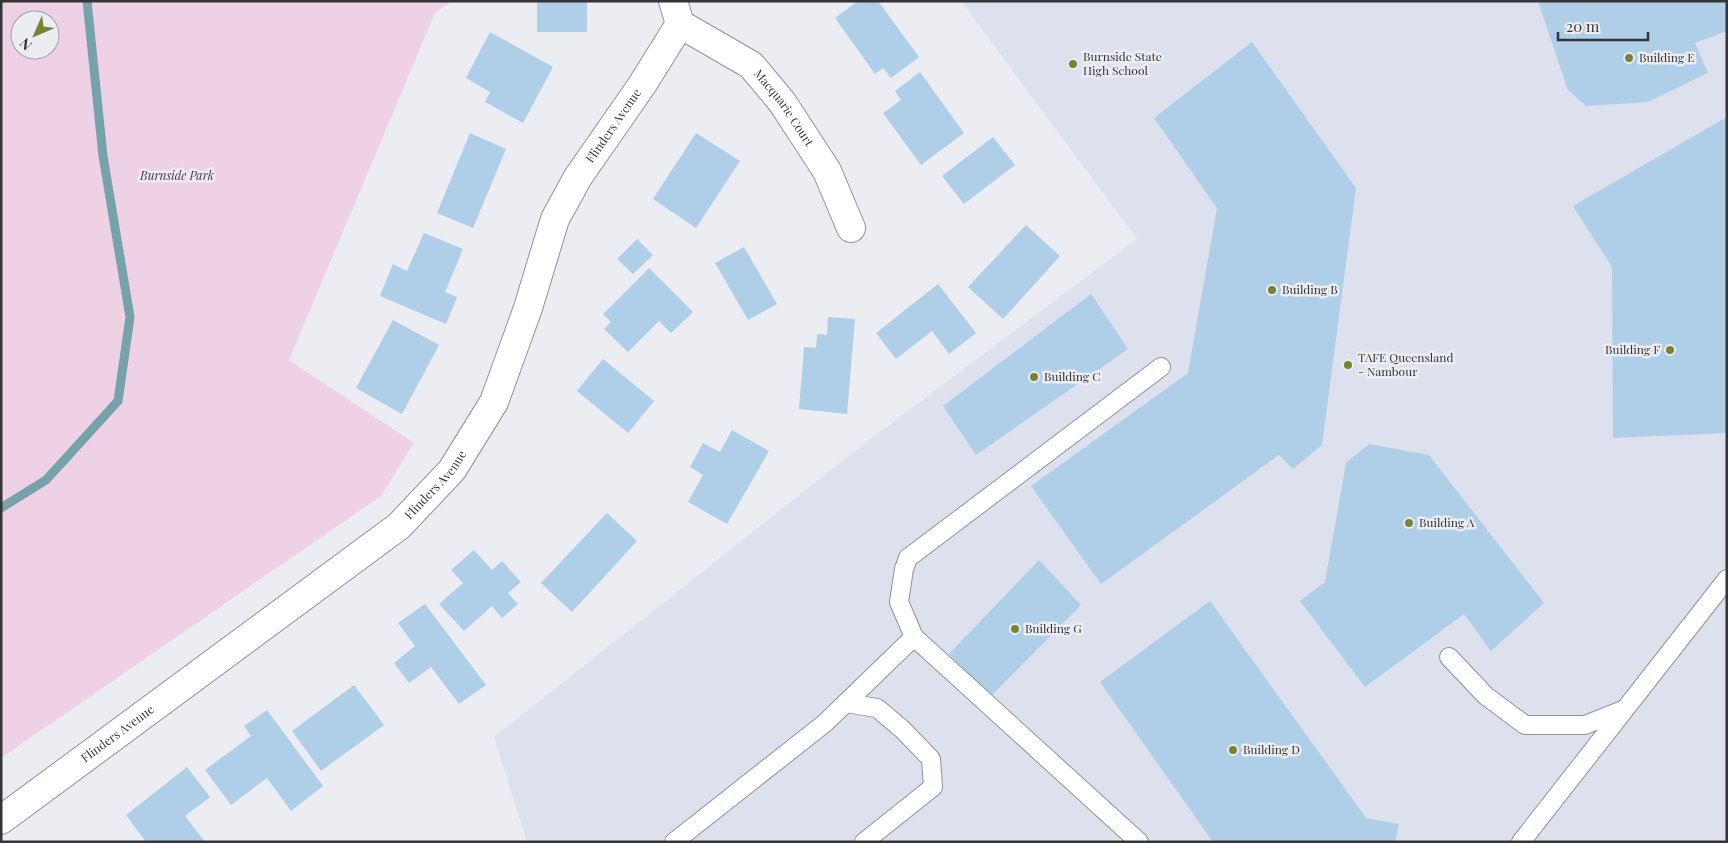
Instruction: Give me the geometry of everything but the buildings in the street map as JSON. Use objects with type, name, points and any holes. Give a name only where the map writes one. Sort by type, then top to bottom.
[{"type":"street","name":"Macquarie Court","points":[[676,12],[751,65],[782,102],[827,171],[851,228]]},
{"type":"street","name":"Flinders Avenue","points":[[1,820],[399,526],[452,470],[494,402],[528,308],[555,219],[578,176],[642,85],[676,12]]},
{"type":"lane","points":[[1139,842],[914,637],[898,602],[908,558],[1162,367]]},
{"type":"lane","points":[[1521,842],[1727,579]]},
{"type":"lane","points":[[674,842],[825,723],[914,637]]},
{"type":"lane","points":[[1449,658],[1486,696],[1525,725],[1585,725],[1625,709]]},
{"type":"lane","points":[[846,703],[877,708],[902,729],[931,759],[933,787],[864,842]]},
{"type":"shaded area","name":"TAFE Queensland - Nambour","points":[[961,1],[1727,1],[1727,842],[527,842],[494,737],[860,447],[1137,239]]},
{"type":"green space","name":"Burnside Park","points":[[1,1],[452,1],[435,13],[289,360],[414,443],[381,496],[1,758]]},
{"type":"waterway","points":[[1,508],[46,480],[118,401],[130,317],[103,156],[87,1]]},
{"type":"place","name":"Building E","points":[[1629,58]]},
{"type":"place","name":"Burnside State High School","points":[[1073,64]]},
{"type":"place","name":"Building B","points":[[1272,290]]},
{"type":"place","name":"Building F","points":[[1670,350]]},
{"type":"place","name":"TAFE Queensland - Nambour","points":[[1348,365]]},
{"type":"place","name":"Building C","points":[[1034,377]]},
{"type":"place","name":"Building A","points":[[1409,523]]},
{"type":"place","name":"Building G","points":[[1015,629]]},
{"type":"place","name":"Building D","points":[[1233,750]]}]
